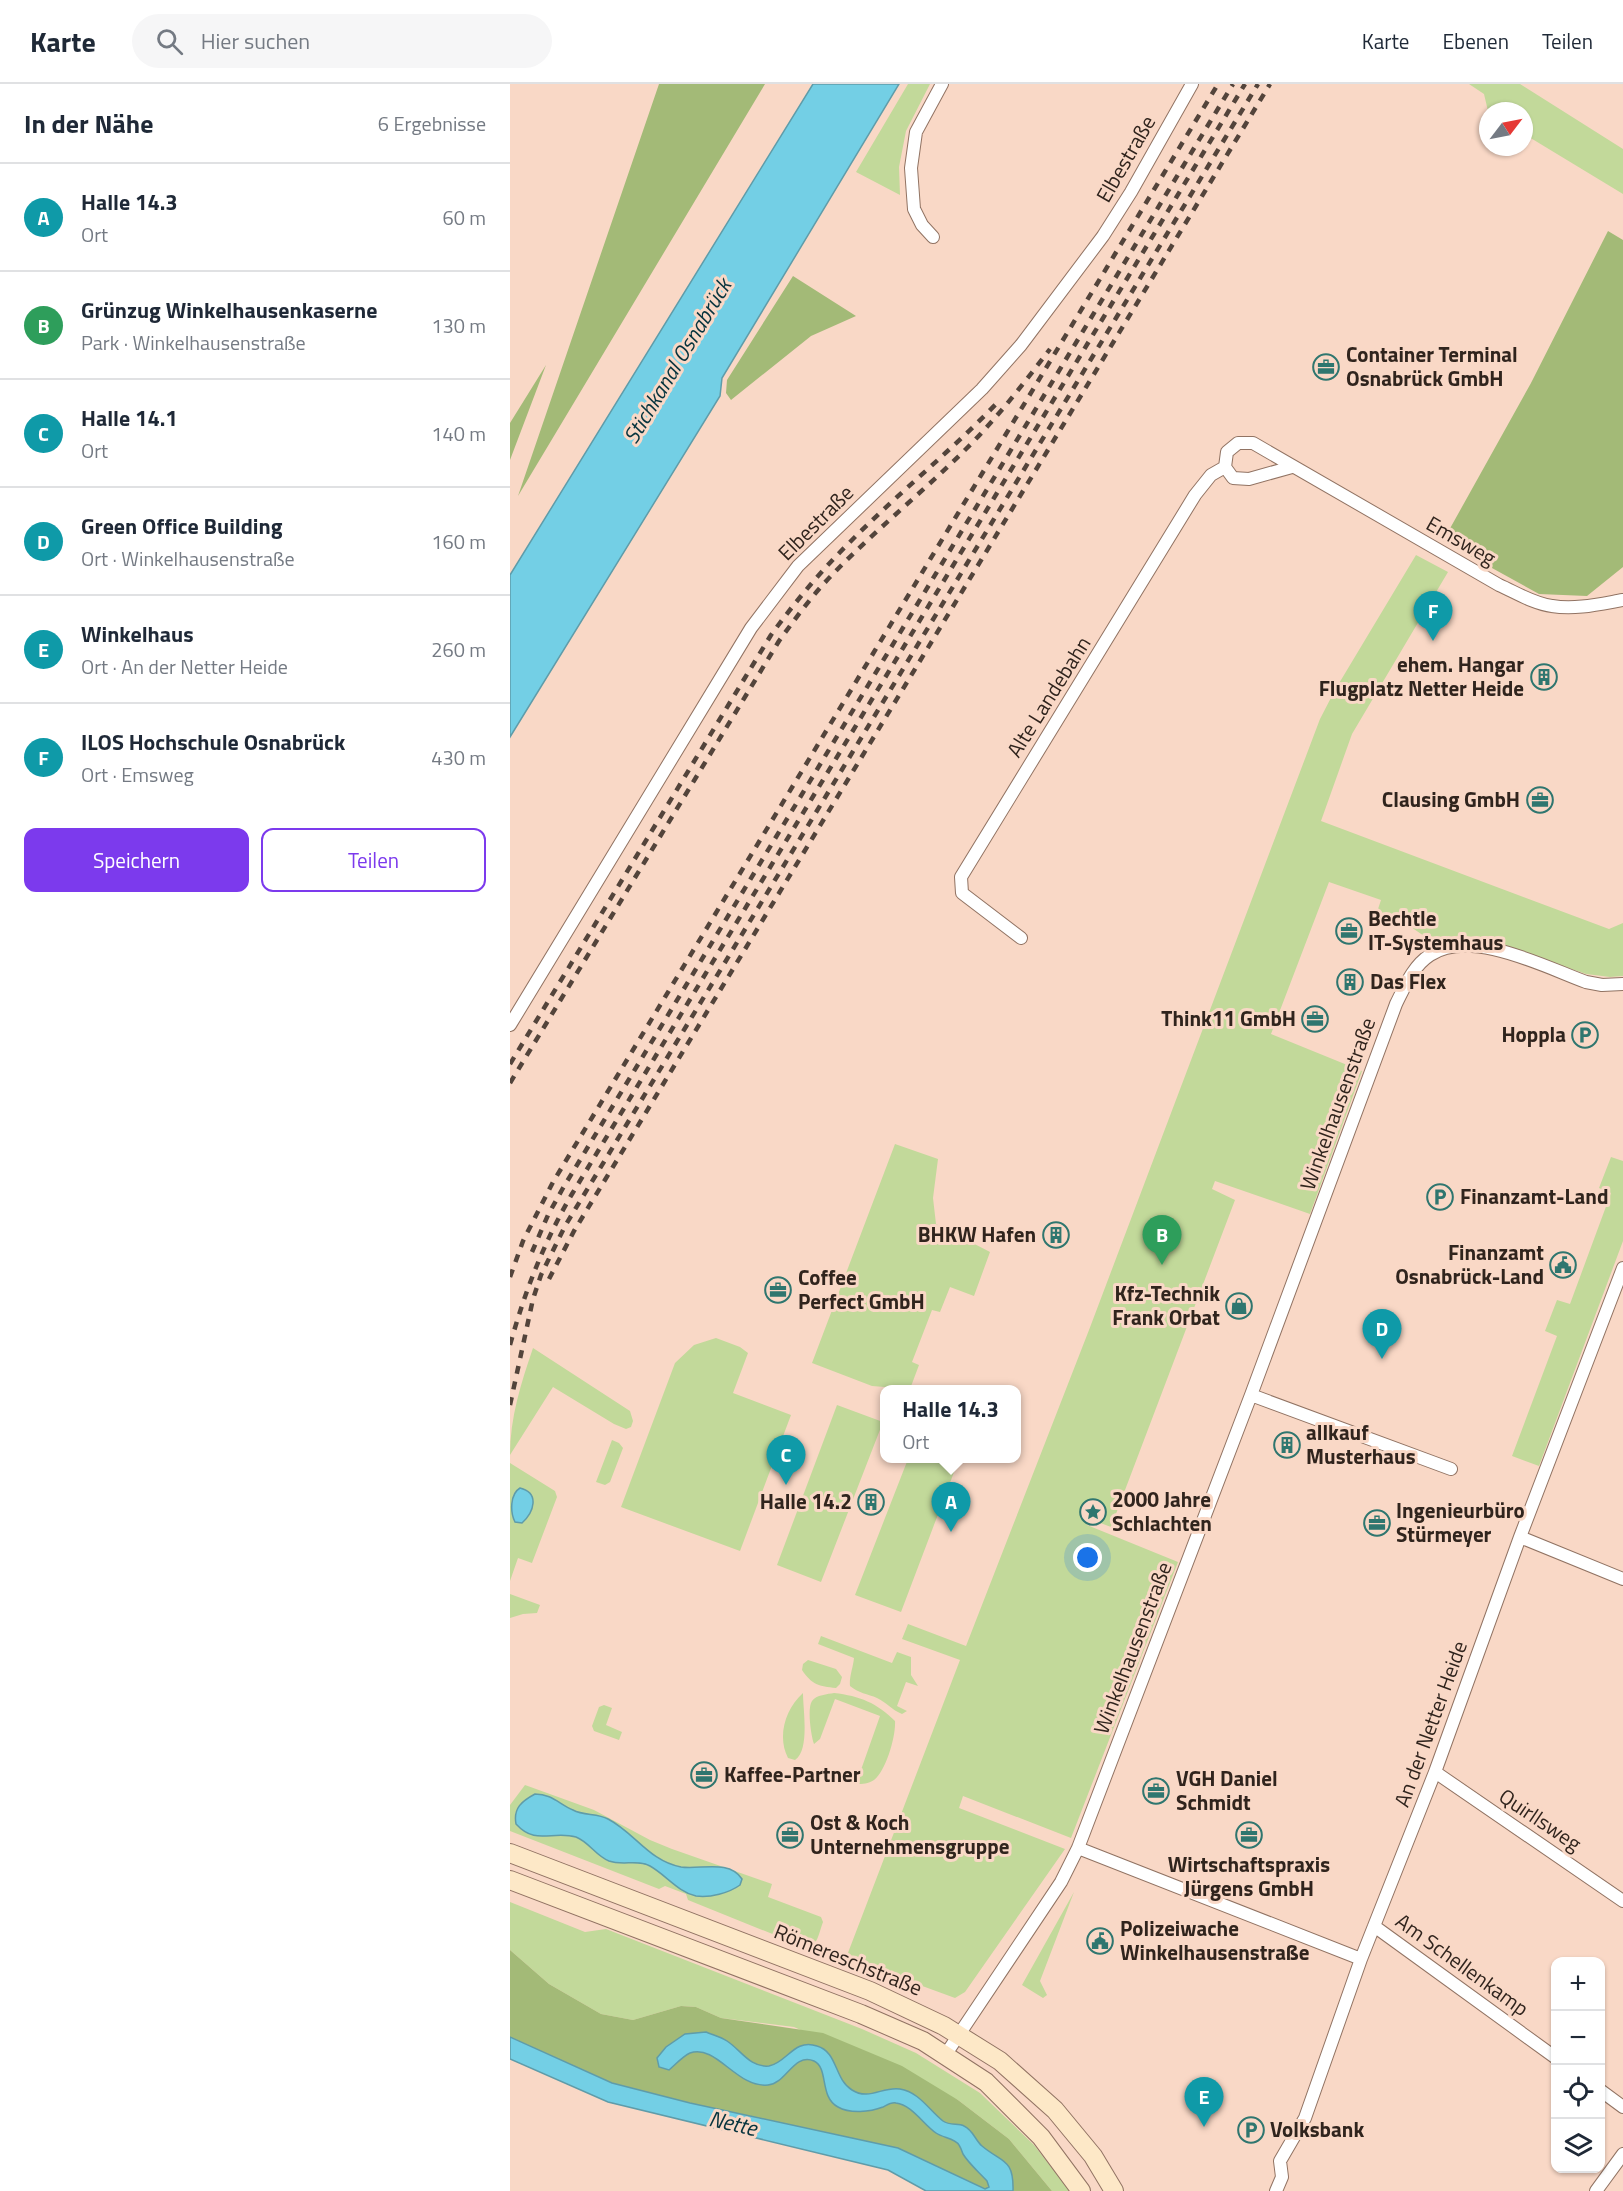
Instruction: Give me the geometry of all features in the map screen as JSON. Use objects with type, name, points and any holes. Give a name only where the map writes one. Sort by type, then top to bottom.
[{"type":"main road","name":"Römereschstraße","points":[[510,1853],[870,1991],[934,2020],[1000,2061],[1055,2110],[1093,2156],[1114,2191]]},
{"type":"main road","points":[[510,1880],[861,2014],[923,2041],[986,2082],[1041,2137],[1081,2191]]},
{"type":"street","points":[[933,237],[922,225],[914,209],[911,168],[916,132],[942,84]]},
{"type":"street","name":"Elbestraße","points":[[510,1025],[751,628],[798,566],[982,389],[1022,345],[1103,236],[1131,192],[1192,84]]},
{"type":"street","name":"Emsweg","points":[[1225,467],[1227,452],[1238,443],[1253,443],[1499,585],[1526,598],[1550,606],[1584,607],[1623,600]]},
{"type":"street","points":[[1225,467],[1233,478],[1249,479],[1292,467]]},
{"type":"street","name":"Alte Landebahn","points":[[1021,938],[962,894],[961,877],[1195,495],[1211,475],[1225,467]]},
{"type":"street","name":"Winkelhausenstraße","points":[[946,2054],[1061,1881],[1078,1848],[1251,1395],[1396,1004],[1412,973],[1431,954],[1457,945],[1478,945],[1586,982],[1602,985],[1623,984]]},
{"type":"street","name":"An der Netter Heide","points":[[1276,2191],[1282,2177],[1280,2161],[1305,2118],[1361,1959],[1435,1772],[1520,1537],[1623,1268]]},
{"type":"street","points":[[1251,1395],[1451,1469]]},
{"type":"street","points":[[1520,1537],[1623,1579]]},
{"type":"street","name":"Quirllsweg","points":[[1435,1772],[1623,1901]]},
{"type":"street","points":[[1078,1848],[1361,1959]]},
{"type":"street","name":"Am Schellenkamp","points":[[1374,1926],[1551,2054]]},
{"type":"street","points":[[1605,2094],[1623,2107]]},
{"type":"street","points":[[1596,2191],[1623,2154]]},
{"type":"green space","points":[[659,84],[765,84],[518,496]]},
{"type":"green space","points":[[908,84],[930,84],[906,131],[899,167],[900,195],[856,172]]},
{"type":"green space","points":[[1469,84],[1520,84],[1623,149],[1623,194],[1533,139],[1533,102],[1486,102],[1484,94]]},
{"type":"green space","points":[[1608,231],[1623,240],[1623,567],[1587,596],[1539,594],[1443,541],[1531,383]]},
{"type":"green space","points":[[793,276],[856,316],[811,336],[731,400],[726,393],[727,380]]},
{"type":"green space","points":[[546,365],[510,460],[510,423]]},
{"type":"green space","points":[[1416,555],[1448,572],[1352,734],[1321,821],[1609,929],[1623,923],[1623,976],[1586,974],[1478,937],[1458,936],[1441,941],[1430,940],[1405,923],[1377,912],[1381,900],[1329,882],[1271,1034],[1362,1071],[1310,1214],[1215,1181],[1212,1189],[1235,1200],[1111,1527],[1090,1519],[1087,1525],[1178,1562],[1071,1838],[963,1796],[959,1808],[1065,1849],[965,1992],[955,1998],[846,1958],[960,1660],[902,1639],[908,1624],[966,1646],[1089,1330],[1320,719]]},
{"type":"green space","points":[[895,1144],[938,1159],[933,1198],[936,1224],[990,1252],[974,1296],[950,1287],[940,1312],[932,1310],[912,1362],[919,1365],[912,1385],[872,1386],[812,1363]]},
{"type":"green space","points":[[1611,1157],[1623,1161],[1623,1241],[1539,1466],[1512,1456],[1557,1336],[1545,1331],[1557,1300],[1570,1304],[1611,1193],[1599,1188]]},
{"type":"green space","points":[[716,1338],[740,1347],[748,1353],[733,1393],[791,1415],[740,1551],[621,1507],[675,1363],[694,1345]]},
{"type":"green space","points":[[533,1348],[630,1411],[633,1421],[631,1427],[626,1429],[614,1424],[553,1387],[510,1455],[514,1414]]},
{"type":"green space","points":[[837,1405],[880,1421],[880,1430],[821,1582],[777,1565]]},
{"type":"green space","points":[[612,1440],[623,1448],[610,1482],[605,1485],[596,1482]]},
{"type":"green space","points":[[510,1463],[555,1491],[557,1497],[532,1563],[518,1558],[510,1581]]},
{"type":"green space","points":[[906,1463],[957,1463],[901,1612],[855,1595]]},
{"type":"green space","points":[[510,1594],[540,1605],[537,1613],[510,1618]]},
{"type":"green space","points":[[821,1636],[892,1663],[897,1652],[911,1657],[911,1675],[918,1686],[906,1682],[897,1706],[907,1711],[902,1714],[880,1700],[850,1686],[854,1658],[818,1644]]},
{"type":"green space","points":[[808,1660],[836,1669],[842,1677],[840,1684],[836,1688],[813,1682],[802,1670],[803,1664]]},
{"type":"green space","points":[[803,1693],[803,1748],[795,1760],[788,1758],[783,1732],[787,1715]]},
{"type":"green space","points":[[834,1693],[868,1701],[882,1709],[895,1721],[892,1744],[886,1761],[878,1775],[870,1782],[856,1784],[880,1716],[835,1699],[820,1739],[814,1744],[810,1722],[812,1701],[816,1697]]},
{"type":"green space","points":[[604,1705],[612,1708],[606,1725],[622,1732],[619,1740],[594,1731],[592,1726],[599,1707]]},
{"type":"green space","points":[[525,1785],[594,1810],[672,1849],[772,1884],[768,1897],[821,1917],[823,1922],[816,1942],[807,1948],[688,1900],[686,1894],[665,1886],[659,1889],[510,1831],[510,1805]]},
{"type":"green space","points":[[1074,1892],[1040,1981],[1047,1995],[1043,1998],[1022,1985]]},
{"type":"green space","points":[[510,1902],[585,1932],[606,1929],[862,2029],[916,2053],[980,2093],[1034,2145],[1070,2191],[1052,2191],[1009,2139],[958,2100],[794,2027],[721,2018],[696,2007],[681,2006],[633,2020],[601,2014],[549,1984],[510,1950]]},
{"type":"green space","points":[[510,1950],[549,1984],[601,2014],[633,2020],[681,2006],[696,2007],[721,2018],[823,2033],[902,2066],[958,2100],[1009,2139],[1052,2191],[987,2191],[690,2103],[612,2083],[510,2037]]},
{"type":"water","name":"Stichkanal Osnabrück","points":[[813,84],[899,84],[722,378],[720,396],[510,737],[510,575]]},
{"type":"water","points":[[520,1488],[526,1490],[533,1498],[530,1514],[522,1523],[515,1522],[512,1513],[514,1494]]},
{"type":"water","points":[[535,1794],[551,1797],[577,1812],[608,1819],[651,1853],[670,1864],[689,1868],[722,1867],[730,1869],[742,1879],[740,1885],[719,1894],[696,1896],[683,1891],[650,1866],[604,1859],[576,1837],[537,1836],[523,1831],[516,1824],[517,1809],[522,1802]]},
{"type":"water","name":"Nette","points":[[706,2032],[725,2040],[751,2061],[762,2066],[775,2064],[802,2045],[817,2046],[829,2054],[846,2085],[858,2093],[870,2094],[888,2089],[900,2089],[913,2094],[943,2121],[967,2128],[982,2146],[1005,2162],[1011,2172],[1013,2191],[926,2191],[888,2170],[608,2102],[510,2059],[510,2037],[612,2083],[690,2103],[898,2148],[985,2189],[989,2187],[987,2181],[965,2158],[957,2143],[936,2133],[902,2104],[892,2103],[878,2109],[860,2112],[838,2107],[828,2097],[821,2070],[814,2061],[807,2059],[795,2064],[780,2080],[768,2085],[746,2080],[718,2060],[700,2052],[687,2054],[669,2070],[659,2067],[657,2058],[666,2047],[685,2034]]},
{"type":"railway","points":[[510,1277],[523,1241],[553,1182],[1218,84]]},
{"type":"railway","points":[[532,1252],[563,1188],[1233,84]]},
{"type":"railway","points":[[510,1345],[536,1267],[572,1194],[1245,84]]},
{"type":"railway","points":[[510,1405],[533,1299],[541,1275],[565,1226],[1258,84]]},
{"type":"railway","points":[[549,1279],[574,1231],[1270,84]]},
{"type":"railway","points":[[510,1083],[779,641],[830,577],[978,436],[1050,349]]},
{"type":"railway","points":[[510,1064],[771,635],[808,587],[838,554],[996,404]]},
{"type":"place","name":"Container Terminal Osnabrück GmbH","points":[[1326,367]]},
{"type":"place","name":"ILOS Hochschule Osnabrück","points":[[1433,641]]},
{"type":"place","name":"ehem. Hangar Flugplatz Netter Heide","points":[[1544,677]]},
{"type":"place","name":"Clausing GmbH","points":[[1540,800]]},
{"type":"place","name":"Bechtle IT-Systemhaus","points":[[1349,931]]},
{"type":"place","name":"Das Flex","points":[[1350,982]]},
{"type":"place","name":"Think11 GmbH","points":[[1315,1019]]},
{"type":"place","name":"Hoppla","points":[[1585,1035]]},
{"type":"place","name":"Finanzamt-Land","points":[[1440,1197]]},
{"type":"place","name":"BHKW Hafen","points":[[1056,1235]]},
{"type":"place","name":"Grünzug Winkelhausenkaserne","points":[[1162,1265]]},
{"type":"place","name":"Finanzamt Osnabrück-Land","points":[[1563,1265]]},
{"type":"place","name":"Coffee Perfect GmbH","points":[[778,1290]]},
{"type":"place","name":"Kfz-Technik Frank Orbat","points":[[1239,1306]]},
{"type":"place","name":"Green Office Building","points":[[1382,1359]]},
{"type":"place","name":"allkauf Musterhaus","points":[[1287,1445]]},
{"type":"place","name":"Halle 14.1","points":[[786,1485]]},
{"type":"place","name":"Halle 14.2","points":[[871,1502]]},
{"type":"place","name":"2000 Jahre Schlachten","points":[[1093,1512]]},
{"type":"place","name":"Ingenieurbüro Stürmeyer","points":[[1377,1523]]},
{"type":"place","name":"Halle 14.3","points":[[951,1532]]},
{"type":"place","name":"Kaffee-Partner","points":[[704,1775]]},
{"type":"place","name":"VGH Daniel Schmidt","points":[[1156,1791]]},
{"type":"place","name":"Ost & Koch Unternehmensgruppe","points":[[790,1835]]},
{"type":"place","name":"Wirtschaftspraxis Jürgens GmbH","points":[[1249,1835]]},
{"type":"place","name":"Polizeiwache Winkelhausenstraße","points":[[1100,1941]]},
{"type":"place","name":"Winkelhaus","points":[[1204,2127]]},
{"type":"place","name":"Volksbank","points":[[1251,2130]]}]
